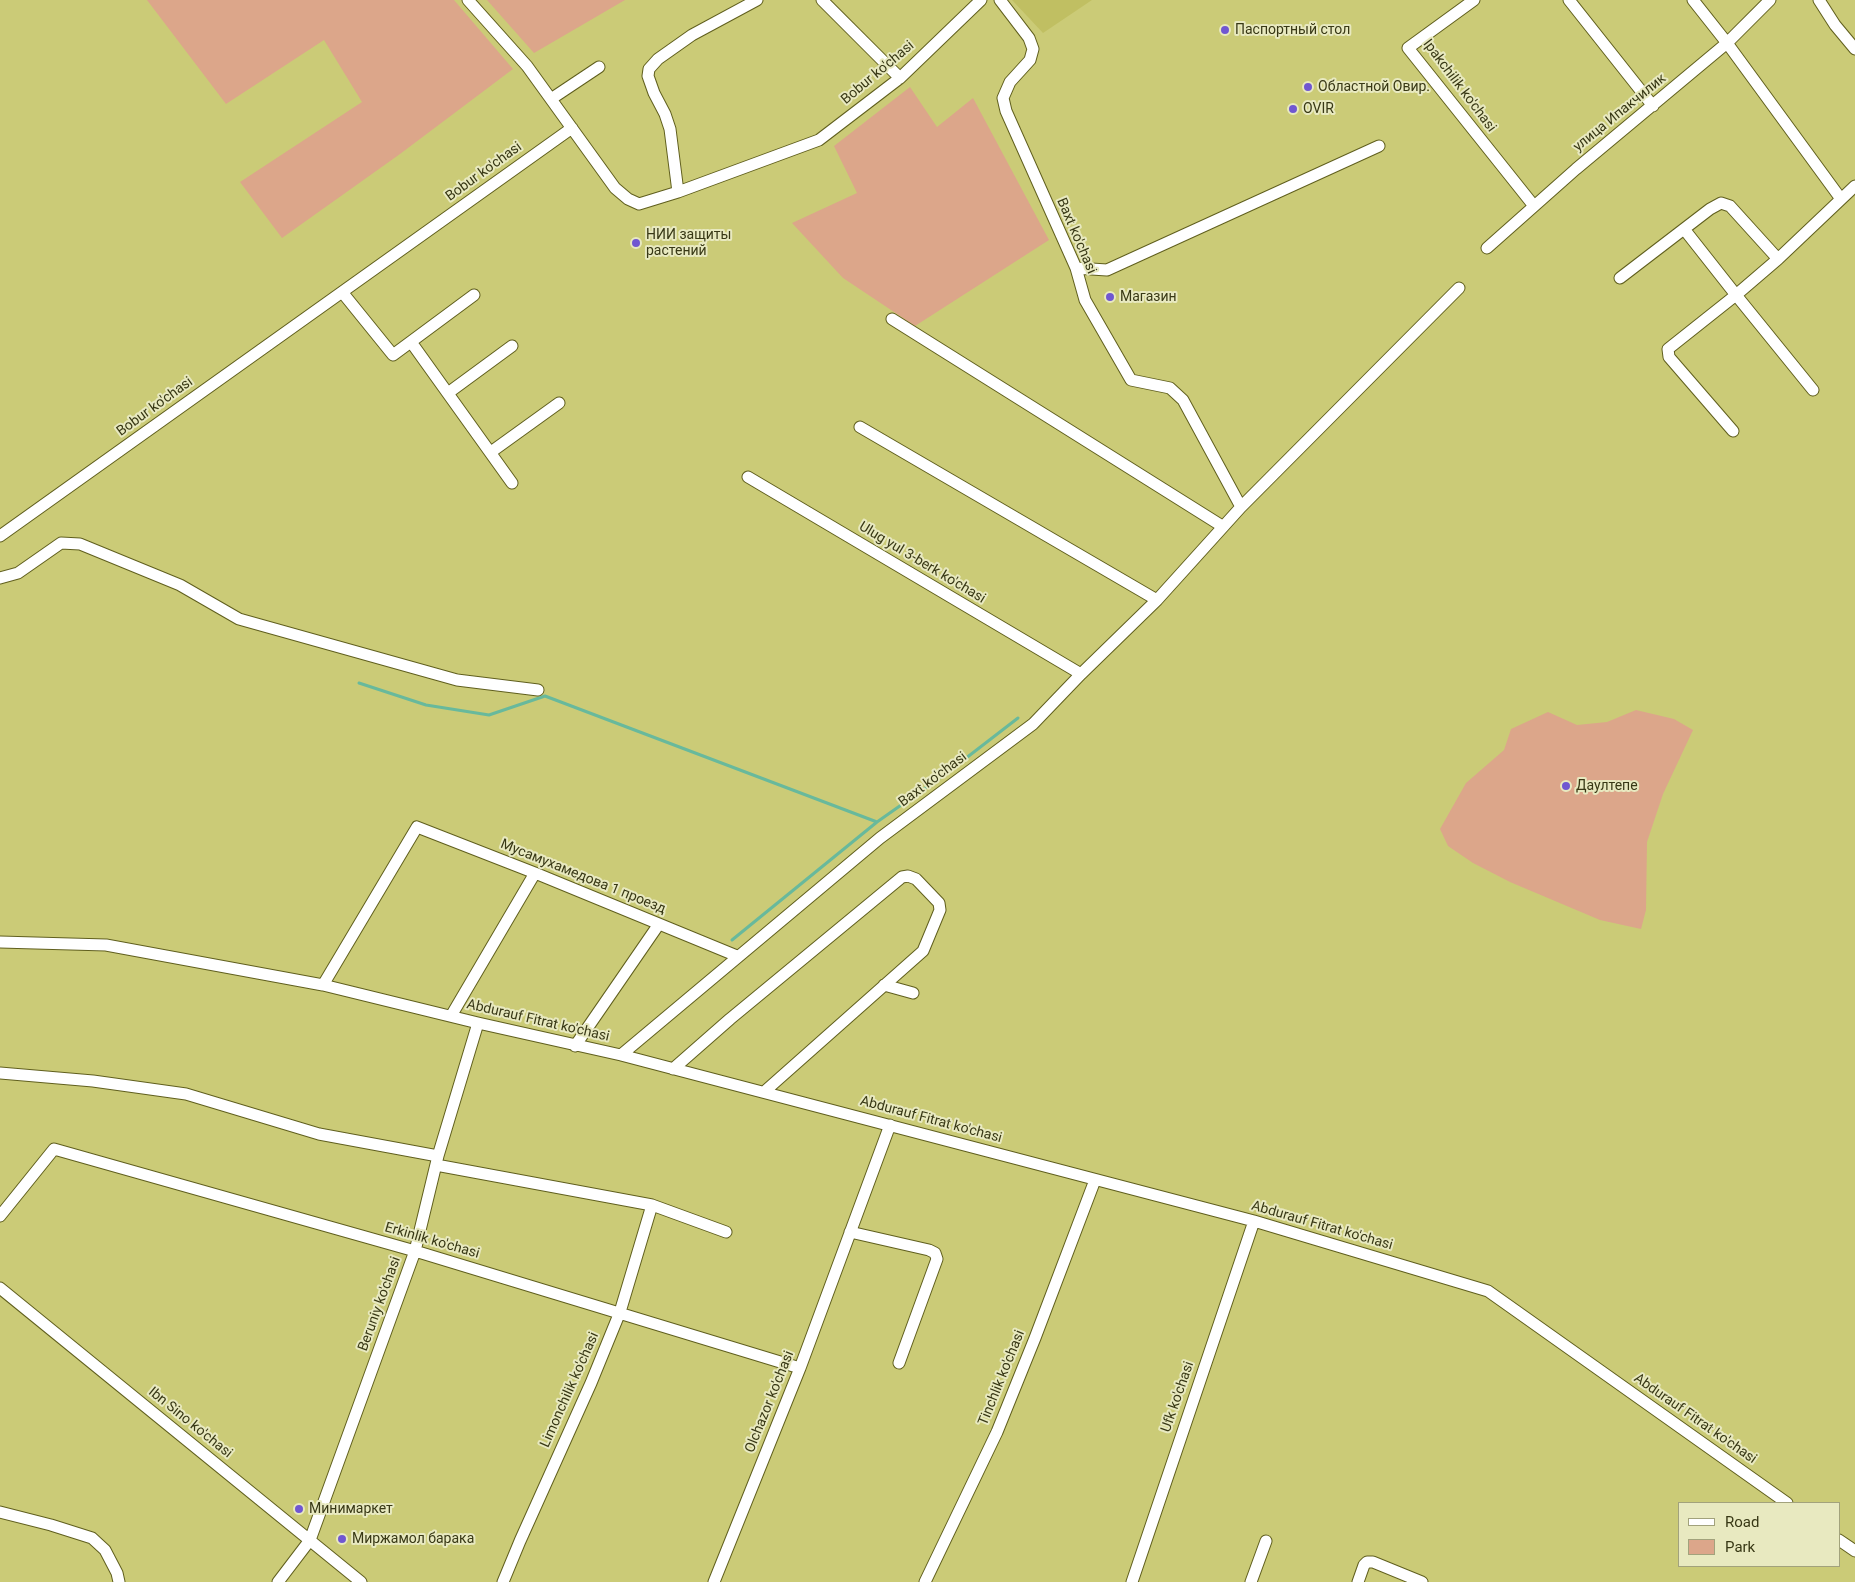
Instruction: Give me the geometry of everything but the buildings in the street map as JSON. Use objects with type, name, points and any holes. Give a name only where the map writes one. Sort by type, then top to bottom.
[{"type":"street","points":[[468,0],[528,66],[572,128]]},
{"type":"street","points":[[678,192],[670,129],[648,76],[649,68],[658,59],[692,35],[757,0]]},
{"type":"street","points":[[822,0],[900,78]]},
{"type":"street","name":"Bobur ko'chasi","points":[[0,536],[572,128],[615,188],[628,199],[639,204],[678,192],[819,140],[900,78],[981,0]]},
{"type":"street","name":"Baxt ko'chasi","points":[[1000,0],[1029,38],[1033,49],[1030,60],[1010,82],[1003,98],[1006,111],[1010,124],[1076,268],[1085,300],[1131,380],[1170,388],[1183,400],[1241,506]]},
{"type":"street","name":"Ipakchilik ko'chasi","points":[[1474,0],[1408,48],[1534,206]]},
{"type":"street","points":[[1569,0],[1653,106]]},
{"type":"street","points":[[1693,0],[1728,43],[1841,199]]},
{"type":"street","name":"улица Ипакчилик","points":[[1488,248],[1576,169],[1728,43],[1770,0]]},
{"type":"street","points":[[1819,0],[1839,31],[1855,49]]},
{"type":"street","points":[[551,99],[599,67]]},
{"type":"street","points":[[1076,268],[1107,270],[1379,146]]},
{"type":"street","points":[[1733,432],[1669,357],[1668,349],[1736,295],[1855,186]]},
{"type":"street","points":[[1620,278],[1710,209],[1721,203],[1730,206],[1778,258]]},
{"type":"street","points":[[1684,229],[1813,390]]},
{"type":"street","name":"Baxt ko'chasi","points":[[620,1055],[880,838],[1033,724],[1080,674],[1157,600],[1241,506],[1458,288]]},
{"type":"street","points":[[342,292],[393,356],[474,295]]},
{"type":"street","points":[[892,319],[1222,526]]},
{"type":"street","points":[[411,342],[512,483]]},
{"type":"street","points":[[448,394],[512,346]]},
{"type":"street","points":[[490,452],[559,403]]},
{"type":"street","points":[[860,427],[1157,600]]},
{"type":"street","name":"Ulug yul 3-berk ko'chasi","points":[[748,477],[1080,674]]},
{"type":"street","points":[[0,578],[18,573],[61,543],[80,544],[180,585],[239,619],[457,680],[538,690]]},
{"type":"street","name":"Мусамухамедова 1 проезд","points":[[323,986],[417,827],[737,956]]},
{"type":"street","points":[[451,1016],[535,873]]},
{"type":"street","points":[[673,1068],[730,1018],[902,878],[908,876],[916,879],[940,903],[940,910],[923,951],[764,1092]]},
{"type":"street","points":[[575,1046],[658,924]]},
{"type":"street","name":"Abdurauf Fitrat ko'chasi","points":[[0,942],[106,945],[323,986],[620,1055],[1254,1221],[1488,1291],[1786,1502]]},
{"type":"street","points":[[884,985],[913,993]]},
{"type":"street","name":"Beruniy ko'chasi","points":[[278,1582],[310,1540],[416,1251],[437,1161],[478,1023]]},
{"type":"street","points":[[0,1073],[93,1081],[186,1094],[319,1134],[437,1161],[652,1205],[726,1232]]},
{"type":"street","name":"Olchazor ko'chasi","points":[[714,1582],[800,1368],[890,1125]]},
{"type":"street","name":"Erkinlik ko'chasi","points":[[0,1216],[54,1149],[416,1251],[800,1368]]},
{"type":"street","name":"Tinchlik ko'chasi","points":[[925,1582],[997,1432],[1095,1180]]},
{"type":"street","name":"Limonchilik ko'chasi","points":[[503,1582],[591,1383],[620,1312],[652,1205]]},
{"type":"street","name":"Ufk ko'chasi","points":[[1132,1582],[1254,1221]]},
{"type":"street","points":[[850,1232],[935,1253],[937,1259],[899,1363]]},
{"type":"street","name":"Ibn Sino ko'chasi","points":[[0,1288],[361,1582]]},
{"type":"street","points":[[0,1512],[92,1538],[105,1550],[117,1573],[119,1582]]},
{"type":"street","points":[[1251,1582],[1266,1541]]},
{"type":"street","points":[[1840,1541],[1855,1551]]},
{"type":"street","points":[[1358,1582],[1364,1565],[1367,1562],[1373,1562],[1422,1582]]},
{"type":"shaded area","points":[[1012,0],[1092,0],[1043,33]]},
{"type":"green space","points":[[147,0],[454,0],[513,69],[400,154],[282,238],[240,182],[362,102],[324,40],[226,104]]},
{"type":"green space","points":[[487,0],[625,0],[534,53]]},
{"type":"green space","points":[[910,87],[937,127],[973,98],[1049,240],[915,326],[843,278],[792,223],[857,193],[834,146]]},
{"type":"green space","points":[[1636,710],[1674,719],[1693,730],[1663,794],[1647,842],[1646,910],[1641,929],[1600,920],[1510,882],[1473,863],[1448,846],[1440,829],[1466,783],[1504,750],[1511,729],[1548,712],[1577,725],[1607,722]]},
{"type":"waterway","points":[[359,683],[426,705],[489,715],[545,696],[877,822]]},
{"type":"waterway","points":[[732,940],[877,822],[948,772],[1018,718]]},
{"type":"place","name":"Паспортный стол","points":[[1225,30]]},
{"type":"place","name":"Областной Овир.","points":[[1308,87]]},
{"type":"place","name":"OVIR","points":[[1293,109]]},
{"type":"place","name":"НИИ защиты растений","points":[[636,243]]},
{"type":"place","name":"Магазин","points":[[1110,297]]},
{"type":"place","name":"Даултепе","points":[[1566,786]]},
{"type":"place","name":"Минимаркет","points":[[299,1509]]},
{"type":"place","name":"Миржамол барака","points":[[342,1539]]}]
